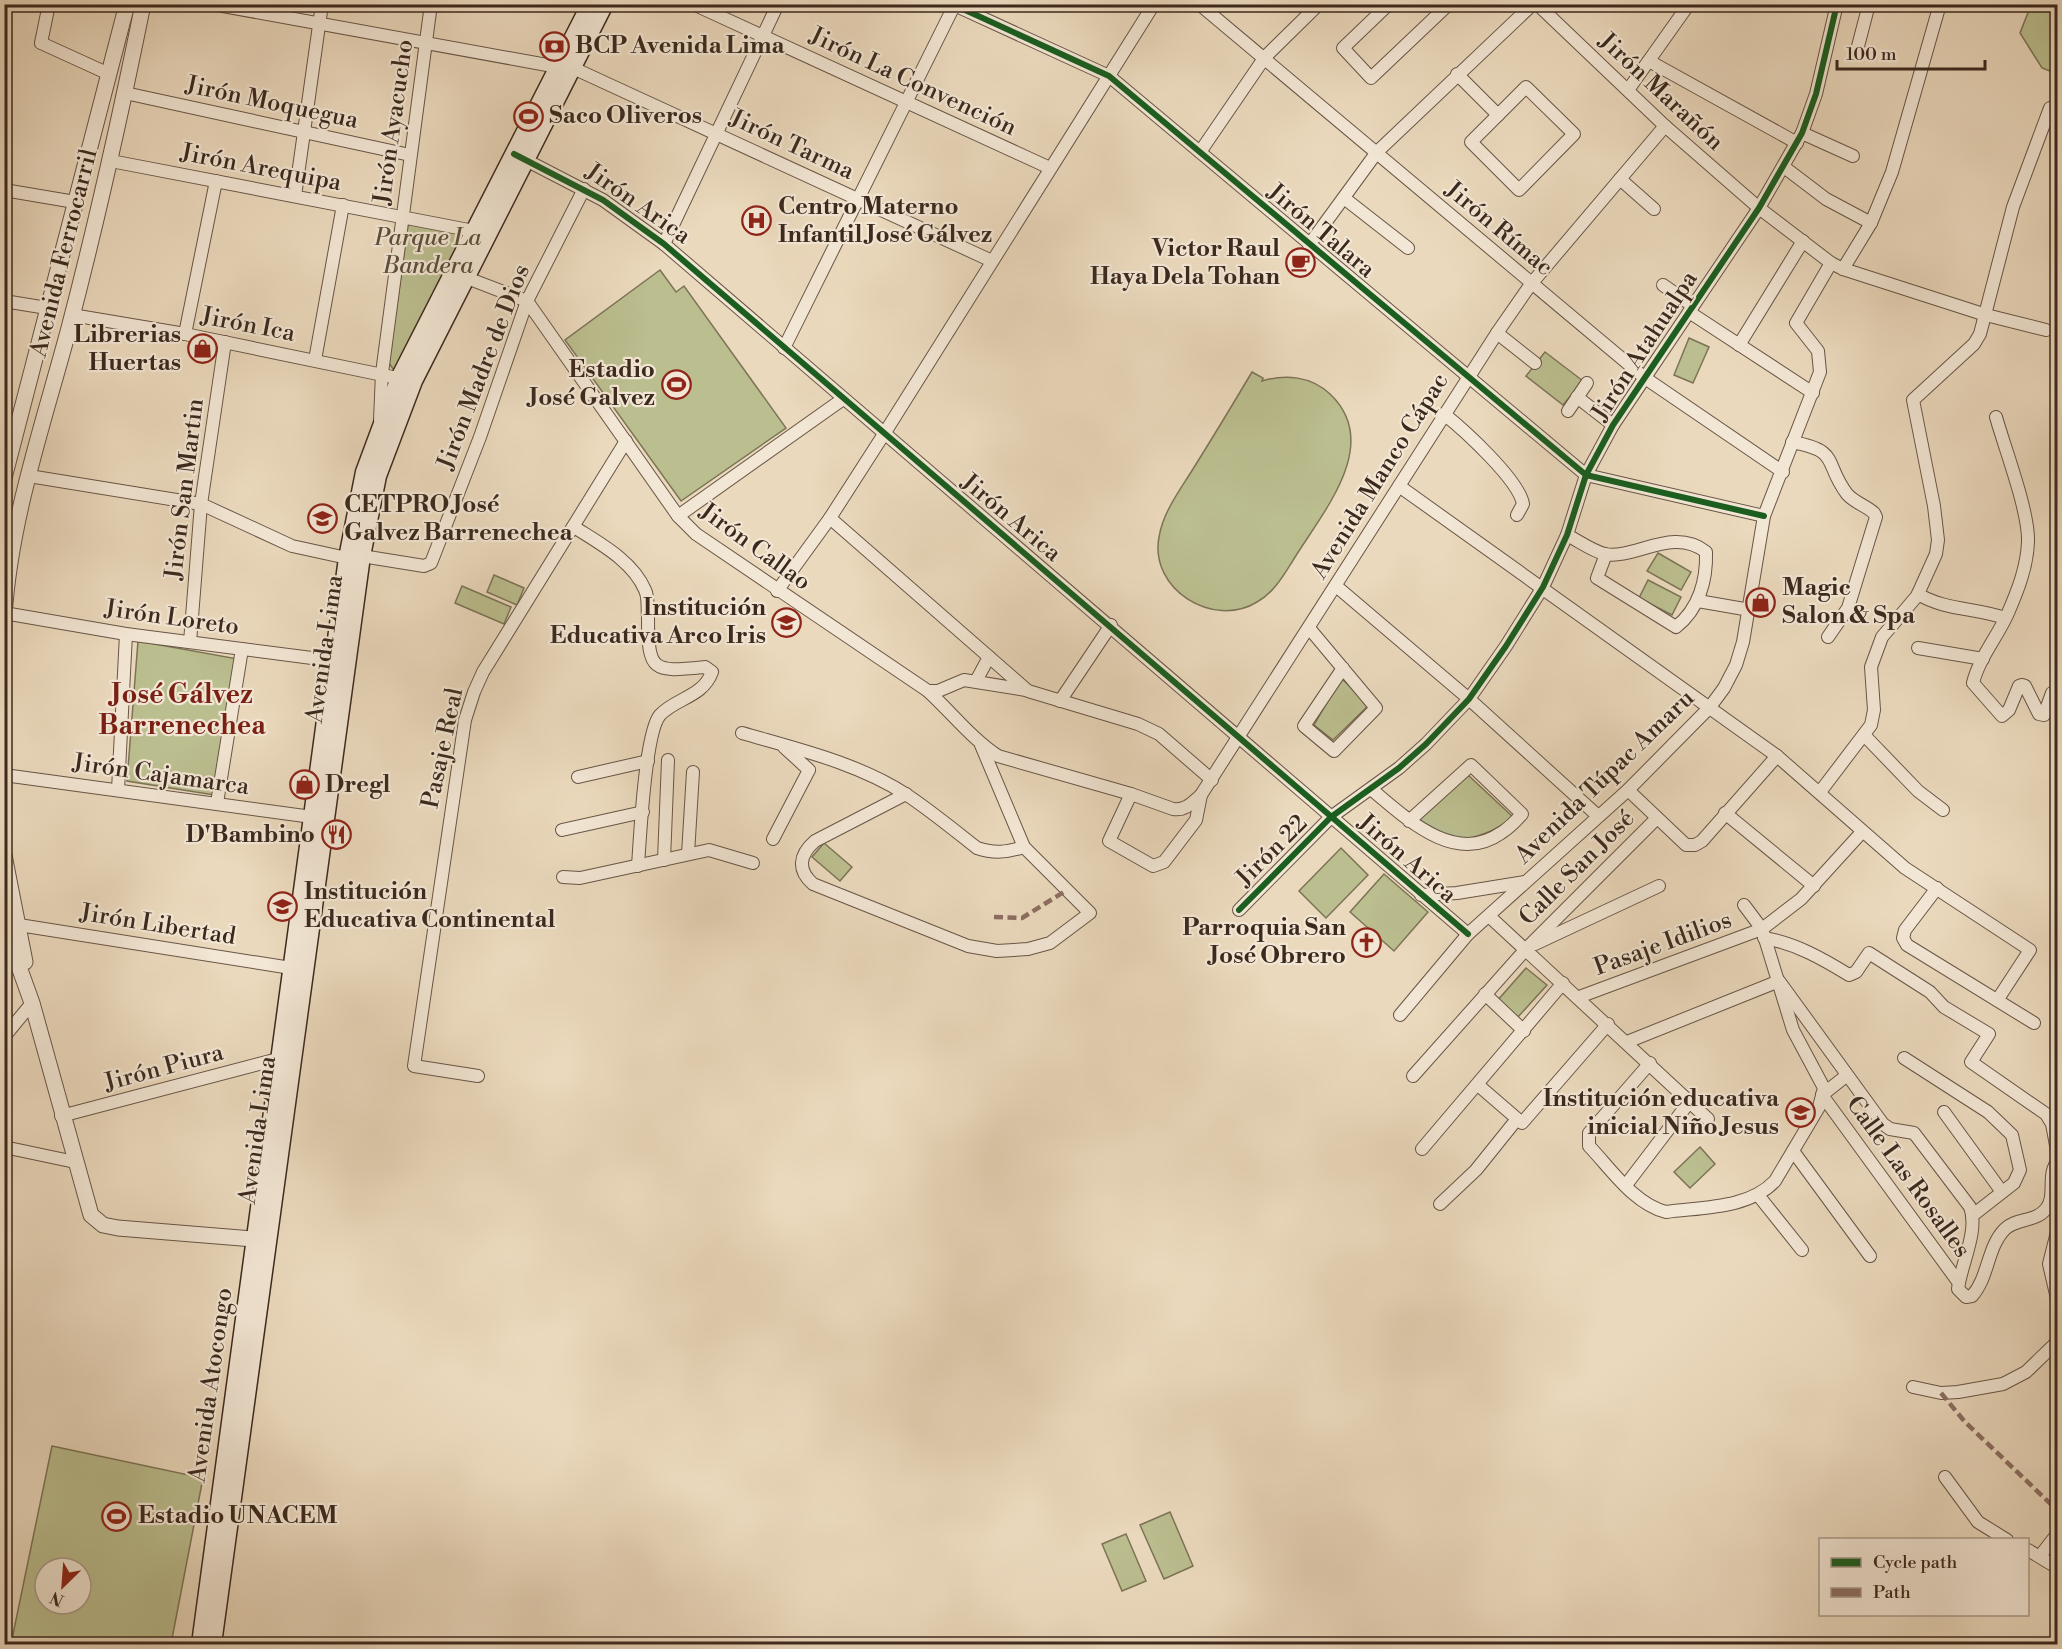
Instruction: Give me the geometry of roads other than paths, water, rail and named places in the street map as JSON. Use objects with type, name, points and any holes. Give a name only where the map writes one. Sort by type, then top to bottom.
[{"type":"main road","name":"Avenida Lima","points":[[566,68],[590,4]]},
{"type":"main road","name":"Avenida Lima","points":[[261,1240],[364,472],[380,423],[467,278],[520,157],[566,68],[605,4]]},
{"type":"main road","name":"Avenida Lima","points":[[261,1240],[278,1059],[334,660],[354,557],[407,380],[474,231],[520,157]]},
{"type":"main road","name":"Avenida Atocongo","points":[[200,1644],[261,1240]]},
{"type":"main road","name":"Avenida Atocongo","points":[[213,1644],[261,1240]]},
{"type":"street","points":[[49,4],[42,43],[109,74]]},
{"type":"street","name":"Avenida Ferrocarril","points":[[4,478],[127,4]]},
{"type":"street","name":"Avenida Ferrocarril","points":[[5,615],[14,544],[29,476],[111,161],[143,4]]},
{"type":"street","name":"Jirón Tarma","points":[[212,4],[566,68],[717,134],[992,261]]},
{"type":"street","points":[[296,196],[322,4]]},
{"type":"street","name":"Jirón Ayacucho","points":[[380,423],[382,374],[431,4]]},
{"type":"street","name":"Jirón La Convención","points":[[693,4],[1050,168]]},
{"type":"street","points":[[664,244],[778,4]]},
{"type":"street","points":[[777,591],[830,518],[884,434],[1154,4]]},
{"type":"street","name":"Jirón Rímac","points":[[1198,4],[1265,57],[1645,378],[1783,472]]},
{"type":"street","points":[[1200,152],[1265,57],[1318,4]]},
{"type":"street","points":[[1368,4],[1377,15]]},
{"type":"street","points":[[1389,4],[1343,48],[1371,78],[1449,4]]},
{"type":"street","points":[[1309,245],[1377,152],[1457,74],[1535,4]]},
{"type":"street","name":"Jirón Marañón","points":[[1535,4],[1665,126],[1759,208],[1831,263],[1843,269],[1986,315],[2046,330]]},
{"type":"street","points":[[1628,90],[1689,4]]},
{"type":"street","name":"Jirón Atahualpa","points":[[1331,817],[1371,789],[1426,744],[1469,699],[1543,587],[1568,535],[1586,475],[1613,425],[1759,208],[1800,138],[1816,94],[1837,4]]},
{"type":"street","points":[[1856,54],[1869,4]]},
{"type":"street","points":[[1843,269],[1871,223],[1904,133],[1940,4]]},
{"type":"street","points":[[784,348],[953,5]]},
{"type":"street","name":"Jirón Talara","points":[[953,5],[1109,76],[1467,378],[1586,475],[1764,516]]},
{"type":"street","points":[[1649,61],[1800,138],[1853,156]]},
{"type":"street","points":[[1457,74],[1498,115]]},
{"type":"street","points":[[1526,87],[1574,134],[1519,190],[1471,142],[1498,115],[1526,87]]},
{"type":"street","name":"Jirón Moquegua","points":[[125,93],[410,155]]},
{"type":"street","points":[[1820,792],[1871,725],[1874,710],[1871,667],[1882,638],[1918,594],[1936,554],[1938,540],[1912,400],[1974,344],[1986,315],[2013,207],[2050,108]]},
{"type":"street","name":"Avenida Manco Cápac","points":[[1131,794],[1109,841],[1153,866],[1158,866],[1196,820],[1201,795],[1497,333],[1531,284],[1665,126]]},
{"type":"street","name":"Jirón Arica","points":[[520,157],[584,189],[623,213],[664,244],[1468,934]]},
{"type":"street","name":"Jirón Arequipa","points":[[111,161],[474,231]]},
{"type":"street","points":[[1784,167],[1826,199],[1871,223]]},
{"type":"street","points":[[1620,179],[1654,209]]},
{"type":"street","points":[[185,334],[216,181]]},
{"type":"street","name":"Jirón Madre de Dios","points":[[354,557],[424,566],[430,564],[480,437],[527,301],[584,189]]},
{"type":"street","points":[[4,190],[75,202]]},
{"type":"street","points":[[1344,198],[1408,248]]},
{"type":"street","points":[[315,360],[342,205]]},
{"type":"street","points":[[1740,345],[1803,241]]},
{"type":"street","name":"Avenida Túpac Amaru","points":[[1400,1015],[1468,934],[1628,790],[1710,707],[1724,688],[1736,665],[1750,610],[1764,516],[1783,472],[1791,442],[1814,393],[1820,372],[1818,351],[1796,323],[1831,263]]},
{"type":"street","points":[[467,278],[527,301]]},
{"type":"street","points":[[1663,285],[1740,345],[1814,393]]},
{"type":"street","points":[[4,301],[47,308]]},
{"type":"street","name":"Jirón Callao","points":[[527,301],[678,516],[696,534],[777,591],[928,691],[960,720],[981,745]]},
{"type":"street","name":"Jirón Ica","points":[[72,315],[185,334],[407,380]]},
{"type":"street","points":[[1497,333],[1535,363]]},
{"type":"street","name":"Jirón San Martin","points":[[190,642],[201,504],[225,342]]},
{"type":"street","points":[[1568,411],[1587,383]]},
{"type":"street","points":[[1577,397],[1613,425]]},
{"type":"street","points":[[678,516],[843,399]]},
{"type":"street","points":[[1444,414],[1481,445],[1517,491],[1523,504],[1517,515]]},
{"type":"street","points":[[1996,417],[2028,539],[2022,579],[2006,618],[1972,683],[2002,716],[2009,710],[2022,685],[2025,686],[2039,714],[2044,715],[2052,693],[2058,706]]},
{"type":"street","name":"Pasaje Real","points":[[478,1076],[414,1066],[459,752],[474,692],[626,441]]},
{"type":"street","points":[[1791,442],[1812,446],[1823,451],[1830,458],[1846,493],[1857,504],[1870,509],[1876,517],[1848,608],[1828,637]]},
{"type":"street","points":[[29,476],[201,504],[292,546],[354,557]]},
{"type":"street","points":[[1399,486],[1777,756],[1905,868],[2030,950],[1998,999]]},
{"type":"street","points":[[830,518],[1028,691]]},
{"type":"street","points":[[574,527],[621,559],[644,588],[652,662],[658,668],[667,671],[705,667],[712,672],[690,698],[662,713],[656,721],[648,761],[638,866]]},
{"type":"street","points":[[1568,535],[1606,554],[1670,541],[1701,548],[1706,552],[1706,561],[1698,601],[1676,627],[1597,578],[1606,554]]},
{"type":"street","points":[[1336,586],[1469,699],[1598,816]]},
{"type":"street","points":[[1918,594],[1943,605],[1988,612],[2006,618]]},
{"type":"street","points":[[1698,601],[1750,610]]},
{"type":"street","name":"Jirón Loreto","points":[[5,615],[126,634],[334,660]]},
{"type":"street","points":[[1060,701],[1111,626]]},
{"type":"street","points":[[1309,628],[1376,708],[1334,751],[1304,726],[1342,668]]},
{"type":"street","points":[[118,790],[126,634]]},
{"type":"street","points":[[1918,648],[1983,659]]},
{"type":"street","points":[[217,803],[242,649]]},
{"type":"street","points":[[976,681],[989,657]]},
{"type":"street","points":[[928,691],[938,691],[964,680],[976,681],[1028,691],[1138,724],[1159,734],[1212,780]]},
{"type":"street","points":[[742,733],[818,755],[906,794],[977,848],[1004,853],[1024,846]]},
{"type":"street","points":[[1865,735],[1918,791],[1943,810]]},
{"type":"street","points":[[773,839],[809,770],[782,745]]},
{"type":"street","points":[[981,745],[998,756],[1180,810],[1201,795]]},
{"type":"street","points":[[906,794],[815,841],[807,848],[802,860],[801,871],[805,878],[813,884],[968,946],[997,951],[1028,949],[1050,943],[1090,913],[1024,846],[981,745]]},
{"type":"street","points":[[1628,790],[1686,845],[1695,846],[1702,841],[1777,756]]},
{"type":"street","points":[[664,860],[668,760]]},
{"type":"street","points":[[578,777],[648,761]]},
{"type":"street","points":[[1371,789],[1409,821],[1425,832],[1453,843],[1479,842],[1500,834],[1522,814],[1471,765],[1409,821]]},
{"type":"street","points":[[688,854],[693,772]]},
{"type":"street","name":"Jirón Cajamarca","points":[[4,775],[312,816]]},
{"type":"street","points":[[562,830],[643,812]]},
{"type":"street","points":[[1725,813],[1814,886]]},
{"type":"street","name":"Jirón 22","points":[[1239,910],[1331,817]]},
{"type":"street","name":"Calle San José","points":[[1413,1076],[1526,949],[1657,818]]},
{"type":"street","points":[[1763,934],[1814,886],[1862,832]]},
{"type":"street","points":[[563,877],[580,878],[716,850],[753,863]]},
{"type":"street","points":[[4,855],[12,925],[61,1116],[91,1215],[103,1224],[153,1232],[261,1240]]},
{"type":"street","points":[[1420,895],[1457,893],[1526,882]]},
{"type":"street","points":[[1526,949],[1659,886]]},
{"type":"street","points":[[1937,888],[1905,930],[1903,938],[1908,945],[2034,1023]]},
{"type":"street","points":[[1744,905],[1763,934],[1779,981],[1846,1076],[1883,1124],[1890,1129],[1914,1133],[1970,1207],[1973,1215],[1959,1283],[1960,1294],[1972,1296],[1978,1290],[1995,1246],[2005,1228],[2014,1222],[2038,1216],[2047,1209],[2051,1200],[2053,1168],[2058,1161]]},
{"type":"street","points":[[1490,916],[1708,1119]]},
{"type":"street","name":"Jirón Libertad","points":[[12,925],[291,968]]},
{"type":"street","points":[[1763,934],[1820,958],[1849,975],[1856,972],[1869,953],[1930,992],[1944,1007],[1989,1034],[1971,1062],[2046,1114],[2052,1124],[2058,1156]]},
{"type":"street","name":"Pasaje Idilios","points":[[1578,997],[1763,934]]},
{"type":"street","points":[[1627,1042],[1779,981]]},
{"type":"street","name":"Calle Las Rosalles","points":[[1779,981],[1792,1030],[1822,1081],[1822,1095],[1959,1283]]},
{"type":"street","points":[[1422,1149],[1563,983]]},
{"type":"street","points":[[1485,994],[1524,1030]]},
{"type":"street","points":[[4,1037],[32,1004]]},
{"type":"street","points":[[1478,1085],[1522,1123],[1608,1024]]},
{"type":"street","points":[[1904,1058],[1988,1112],[2012,1135],[2020,1170],[2014,1183],[1973,1215]]},
{"type":"street","name":"Jirón Piura","points":[[61,1116],[278,1059]]},
{"type":"street","points":[[1650,1063],[1587,1138],[1589,1146],[1643,1203],[1666,1212],[1734,1203],[1758,1195],[1775,1181],[1819,1107],[1822,1095],[1846,1076]]},
{"type":"street","points":[[1626,1185],[1690,1101]]},
{"type":"street","points":[[1944,1112],[2002,1192]]},
{"type":"street","points":[[1440,1204],[1476,1170],[1516,1119]]},
{"type":"street","points":[[4,1147],[75,1162]]},
{"type":"street","points":[[1793,1151],[1870,1256]]},
{"type":"street","points":[[1758,1195],[1802,1250]]},
{"type":"street","points":[[2058,1228],[2049,1264],[2058,1303]]},
{"type":"street","points":[[1913,1387],[1941,1393],[2003,1384],[2026,1372],[2058,1341]]},
{"type":"street","points":[[1945,1477],[1978,1522],[2005,1538]]},
{"type":"street","points":[[2040,1556],[2058,1533]]},
{"type":"street","points":[[2029,1550],[2058,1568]]},
{"type":"place","name":"BCP Avenida Lima","points":[[554,46]]},
{"type":"place","name":"Saco Oliveros","points":[[528,116]]},
{"type":"place","name":"Centro Materno Infantil José Gálvez","points":[[757,221]]},
{"type":"place","name":"Victor Raul Haya Dela Tohan","points":[[1301,263]]},
{"type":"place","name":"Librerias Huertas","points":[[202,349]]},
{"type":"place","name":"Estadio José Galvez","points":[[676,384]]},
{"type":"place","name":"CETPRO José Galvez Barrenechea","points":[[323,519]]},
{"type":"place","name":"Magic Salon & Spa","points":[[1761,602]]},
{"type":"place","name":"Institución Educativa Arco Iris","points":[[787,622]]},
{"type":"place","name":"Dregl","points":[[304,785]]},
{"type":"place","name":"D'Bambino","points":[[336,835]]},
{"type":"place","name":"Institución Educativa Continental","points":[[283,906]]},
{"type":"place","name":"Parroquia San José Obrero","points":[[1367,942]]},
{"type":"place","name":"Institución educativa inicial Niño Jesus","points":[[1800,1113]]},
{"type":"place","name":"Estadio UNACEM","points":[[117,1516]]},
{"type":"district","name":"José Gálvez Barrenechea","points":[[182,710]]},
{"type":"park label","name":"Parque La Bandera","points":[[428,252]]}]
